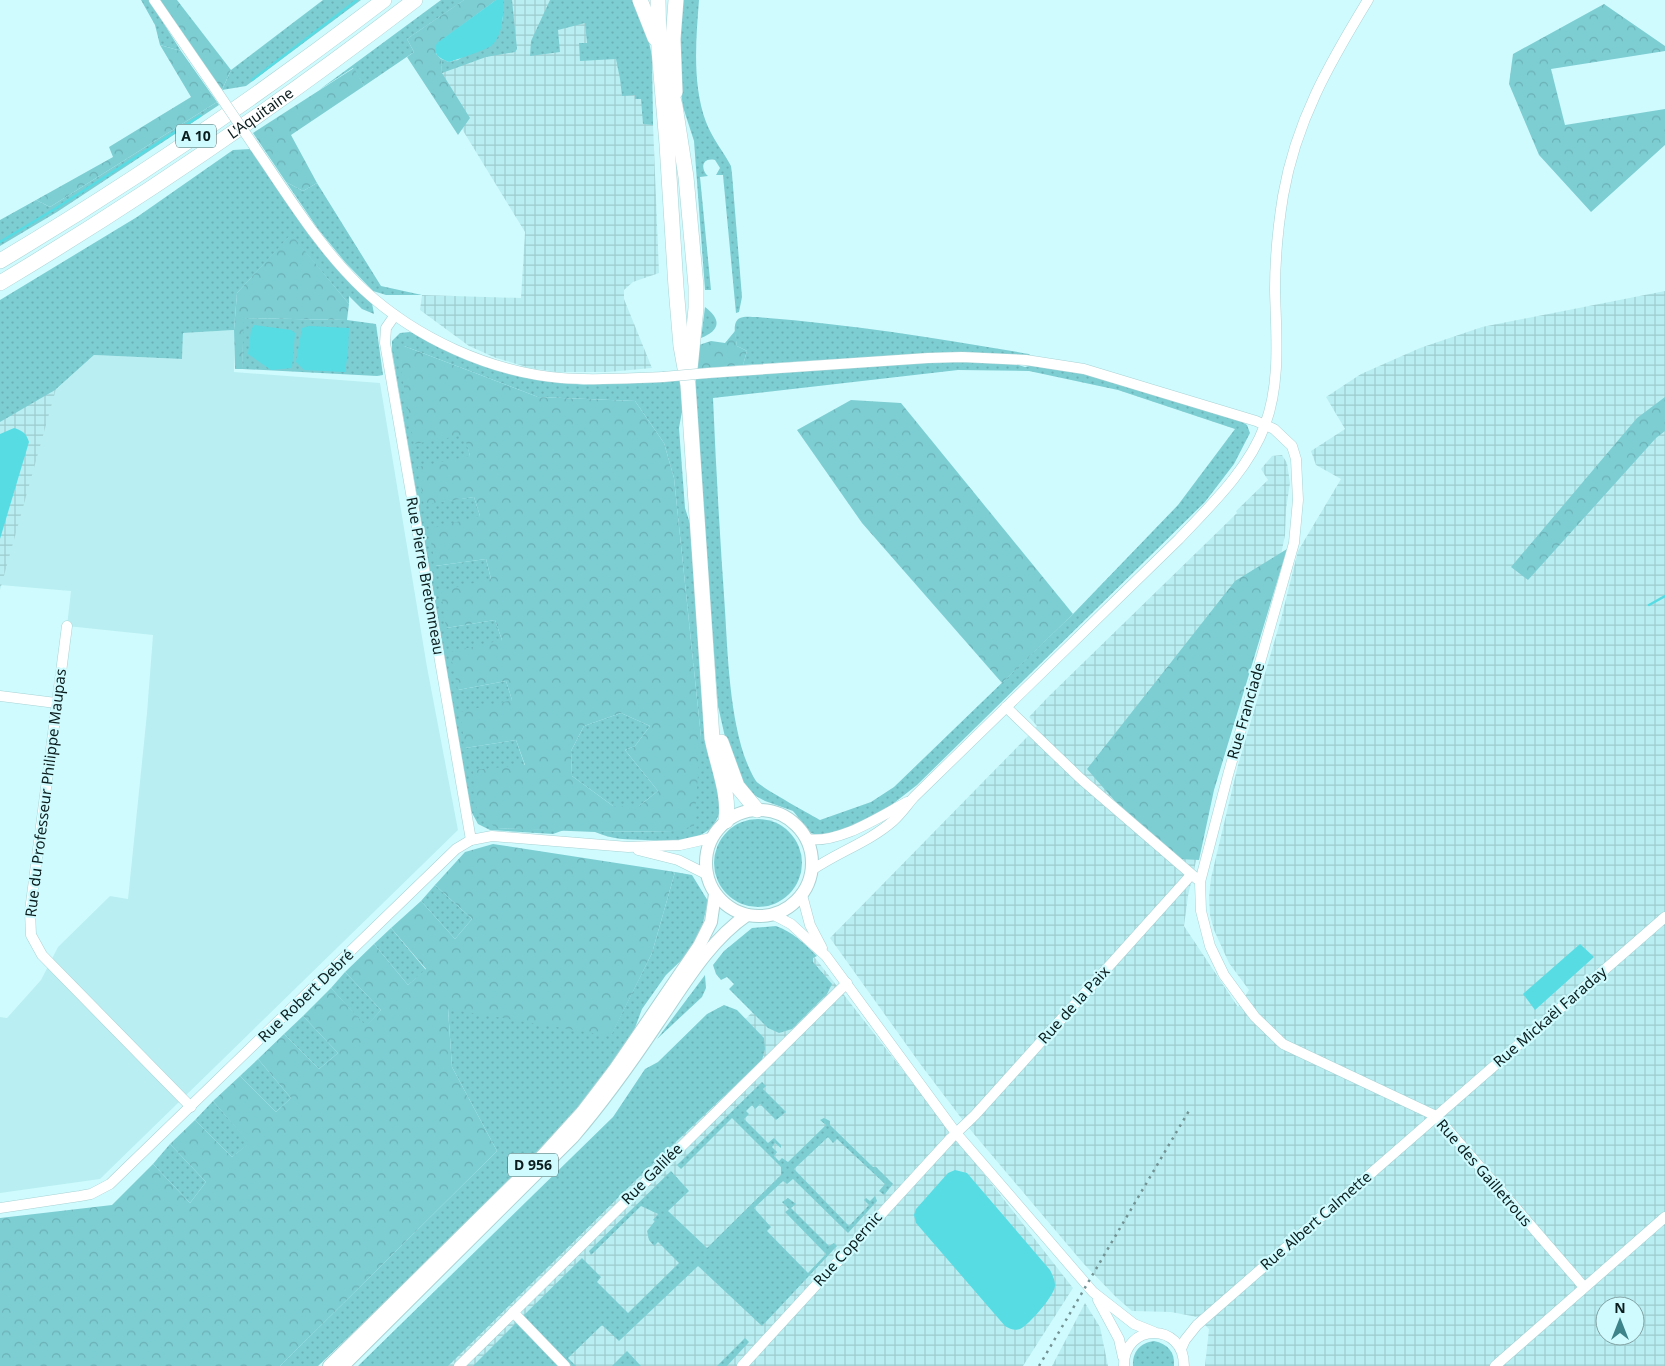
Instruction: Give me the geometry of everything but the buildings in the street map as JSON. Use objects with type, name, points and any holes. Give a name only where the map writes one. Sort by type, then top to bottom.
[{"type":"highway","name":"L'Aquitaine","points":[[0,261],[188,142],[304,60],[384,0]]},
{"type":"highway","name":"L'Aquitaine","points":[[0,283],[87,230],[198,157],[309,79],[415,0]]},
{"type":"highway","points":[[640,0],[648,16],[659,50]]},
{"type":"highway","points":[[658,0],[659,50],[679,326],[683,366],[688,385]]},
{"type":"highway","points":[[663,0],[669,82],[675,106],[686,176],[696,286],[696,308],[688,385],[712,738],[727,804],[726,821]]},
{"type":"highway","points":[[675,106],[673,39],[676,0]]},
{"type":"highway","points":[[710,703],[732,775],[740,790],[758,810]]},
{"type":"main road","points":[[758,810],[786,817],[798,827],[806,839],[812,854],[812,870],[802,895],[794,904],[774,915],[761,917],[747,916],[724,904],[715,894],[706,874],[705,862],[711,838],[726,821],[735,815],[758,810]]},
{"type":"main road","name":"D 956","points":[[329,1366],[542,1156],[583,1111],[615,1069],[699,946],[711,922],[715,894]]},
{"type":"main road","name":"D 956","points":[[342,1366],[574,1138],[608,1096],[707,953],[728,931],[747,916]]},
{"type":"street","points":[[812,870],[836,854],[859,844],[879,832],[894,820],[914,797],[1203,513],[1230,483],[1250,456],[1265,425],[1273,394],[1276,363],[1276,262],[1280,216],[1288,172],[1301,130],[1321,79],[1368,0]]},
{"type":"street","name":"Rue Franciade","points":[[157,4],[254,146],[328,249],[364,290],[395,315],[423,333],[458,350],[523,372],[542,376],[586,379],[664,377],[928,358],[962,357],[1026,360],[1084,369],[1232,413],[1274,429],[1288,440],[1296,459],[1298,500],[1294,543],[1230,765],[1200,882],[1201,911],[1210,946],[1224,975],[1243,1001]]},
{"type":"street","name":"Rue Pierre Bretonneau","points":[[395,315],[386,328],[384,343],[470,840]]},
{"type":"street","name":"Rue du Professeur Philippe Maupas","points":[[67,626],[30,911],[30,935],[42,954],[191,1107]]},
{"type":"street","points":[[0,696],[56,704]]},
{"type":"street","points":[[1006,707],[1081,779],[1200,882]]},
{"type":"street","points":[[806,839],[820,840],[832,838],[873,820],[914,797]]},
{"type":"street","name":"Rue Robert Debré","points":[[0,1208],[80,1196],[100,1190],[118,1178],[456,850],[470,840],[492,836],[628,847]]},
{"type":"street","points":[[628,847],[680,845],[711,838]]},
{"type":"street","points":[[628,847],[678,860],[706,874]]},
{"type":"street","name":"Rue de la Paix","points":[[956,1133],[975,1115],[1192,875]]},
{"type":"street","points":[[802,895],[810,924],[826,956]]},
{"type":"street","points":[[774,915],[791,924],[826,956],[956,1133],[1093,1292],[1134,1324],[1169,1336],[1177,1342],[1184,1358],[1184,1366]]},
{"type":"street","name":"Rue Mickaël Faraday","points":[[1436,1116],[1665,917]]},
{"type":"street","name":"Rue Galilée","points":[[459,1366],[847,983]]},
{"type":"street","name":"Rue des Gailletrous","points":[[1243,1001],[1255,1017],[1283,1044],[1436,1116],[1584,1287]]},
{"type":"street","name":"Rue Albert Calmette","points":[[1181,1350],[1185,1340],[1197,1325],[1436,1116]]},
{"type":"street","name":"Rue Copernic","points":[[742,1366],[956,1133]]},
{"type":"street","points":[[1496,1366],[1665,1217]]},
{"type":"street","points":[[1093,1292],[1119,1339],[1124,1363]]},
{"type":"street","points":[[513,1312],[565,1366]]},
{"type":"street","name":"Rue Albert Calmette","points":[[1169,1336],[1177,1335],[1197,1325]]},
{"type":"street","points":[[1124,1363],[1125,1352],[1130,1344],[1138,1337],[1154,1332]]},
{"type":"shaded area","points":[[462,0],[617,0],[650,49],[659,273],[633,282],[624,290],[624,299],[652,368],[608,372],[557,372],[530,368],[496,358],[469,346],[420,310],[422,295],[521,298],[525,232],[407,39]]},
{"type":"shaded area","points":[[496,0],[503,0],[503,18],[498,37],[491,46],[449,62],[437,55],[435,50],[437,43]]},
{"type":"shaded area","points":[[1665,291],[1665,1366],[1205,1366],[1209,1329],[1197,1317],[1171,1312],[1132,1311],[1083,1263],[968,1127],[830,938],[1029,735],[1037,726],[1029,717],[1048,697],[1237,513],[1236,511],[1268,480],[1261,469],[1272,456],[1282,455],[1287,463],[1290,483],[1285,535],[1279,565],[1208,809],[1188,896],[1184,926],[1238,1007],[1249,990],[1229,963],[1214,930],[1210,915],[1211,878],[1238,765],[1281,619],[1298,551],[1341,479],[1316,465],[1311,451],[1345,429],[1326,397],[1361,374],[1420,348],[1482,327]]},
{"type":"shaded area","points":[[0,317],[71,335],[0,590]]},
{"type":"shaded area","points":[[254,325],[291,330],[295,333],[292,368],[271,370],[248,354],[251,330]]},
{"type":"shaded area","points":[[309,326],[349,328],[345,372],[304,370],[296,362],[302,328]]},
{"type":"shaded area","points":[[234,330],[234,372],[380,383],[427,667],[458,830],[100,1179],[0,1193],[0,1017],[7,1018],[41,980],[58,947],[110,896],[128,899],[153,635],[67,626],[71,591],[0,585],[55,390],[94,355],[182,359],[183,333]]},
{"type":"shaded area","points":[[14,428],[24,433],[29,442],[0,539],[0,434]]},
{"type":"shaded area","points":[[1580,944],[1594,957],[1535,1010],[1523,994]]},
{"type":"shaded area","points":[[812,954],[1073,1288],[1023,1366],[389,1366]]},
{"type":"shaded area","points":[[955,1170],[967,1173],[1050,1270],[1055,1285],[1051,1295],[1035,1316],[1020,1329],[1016,1330],[1005,1326],[916,1223],[914,1215],[916,1209],[948,1173]]},
{"type":"shaded area","points":[[1085,1303],[1100,1327],[1108,1366],[1052,1366]]},
{"type":"green space","points":[[141,0],[149,0],[181,51],[160,45],[155,25]]},
{"type":"green space","points":[[160,0],[177,0],[231,70],[222,90]]},
{"type":"green space","points":[[323,0],[361,0],[246,86],[222,90],[231,70]]},
{"type":"green space","points":[[441,0],[464,0],[407,39],[414,52],[364,86],[353,68],[319,90]]},
{"type":"green space","points":[[464,0],[496,0],[438,43],[436,54],[441,59],[442,73],[470,118],[458,135],[407,57],[414,52],[407,39]]},
{"type":"green space","points":[[503,0],[512,0],[517,49],[515,52],[486,57],[442,73],[441,59],[449,62],[458,60],[499,33],[503,18]]},
{"type":"green space","points":[[550,0],[634,0],[646,28],[652,56],[653,125],[643,124],[641,99],[635,99],[635,95],[622,96],[616,59],[580,61],[579,43],[587,43],[585,23],[558,30],[560,52],[530,56],[531,41]]},
{"type":"green space","points":[[682,0],[699,0],[696,62],[699,93],[708,128],[731,166],[742,297],[739,312],[736,313],[723,175],[716,175],[720,168],[715,160],[707,160],[705,162],[703,167],[708,176],[700,177],[711,290],[705,290],[694,141],[683,107],[679,77]]},
{"type":"green space","points":[[1604,4],[1665,46],[1665,51],[1551,69],[1565,125],[1665,109],[1665,145],[1591,212],[1539,155],[1509,84],[1513,54]]},
{"type":"green space","points":[[160,45],[181,51],[217,102],[50,207],[36,200],[113,157],[109,147],[191,97]]},
{"type":"green space","points":[[354,68],[364,86],[291,135],[317,183],[303,191],[286,182],[253,133]]},
{"type":"green space","points":[[217,102],[219,105],[57,212],[0,246],[0,220],[36,200],[50,207]]},
{"type":"green space","points":[[250,149],[291,208],[349,281],[372,303],[374,314],[362,309],[349,296],[349,304],[291,235],[237,293],[234,330],[183,333],[182,359],[94,355],[55,390],[0,422],[0,300],[137,217],[233,150]]},
{"type":"green space","points":[[286,182],[303,191],[317,183],[381,286],[422,295],[386,295],[373,291],[345,262],[318,229]]},
{"type":"green space","points":[[291,234],[349,304],[347,320],[244,318],[242,369],[235,369],[234,330],[237,293]]},
{"type":"green space","points":[[705,307],[714,316],[716,324],[715,328],[708,335],[701,338]]},
{"type":"green space","points":[[742,317],[825,323],[893,332],[995,348],[1029,354],[1031,356],[855,358],[743,365],[747,351],[737,346],[736,323]]},
{"type":"green space","points":[[243,318],[347,320],[376,324],[383,375],[242,369]]},
{"type":"green space","points":[[735,331],[737,346],[747,351],[743,365],[696,369],[699,345],[711,341],[725,343]]},
{"type":"green space","points":[[410,332],[535,378],[584,385],[681,380],[683,406],[679,428],[685,508],[693,533],[721,806],[717,819],[711,828],[702,834],[692,838],[669,841],[620,839],[595,832],[675,831],[701,737],[674,478],[664,443],[635,401],[538,397],[404,346],[465,435],[470,456],[424,504],[474,497],[480,516],[435,566],[486,559],[491,579],[446,628],[495,620],[502,640],[458,690],[506,681],[512,700],[465,748],[516,740],[525,766],[496,828],[564,830],[553,834],[490,830],[478,824],[471,811],[392,351],[392,341],[400,333]]},
{"type":"green space","points":[[404,346],[538,397],[635,401],[664,443],[674,478],[701,737],[694,826],[675,831],[595,832],[496,828],[477,812],[473,770],[525,765],[516,740],[465,748],[460,712],[512,700],[506,681],[458,690],[450,652],[502,640],[495,620],[446,628],[441,591],[491,579],[486,559],[435,566],[429,529],[480,516],[474,497],[424,505],[418,467],[470,456],[464,435],[414,444],[398,352]],"holes":[[[621,713],[650,726],[635,746],[625,750],[658,791],[639,806],[613,806],[572,776],[571,751],[584,726]]]},
{"type":"green space","points":[[940,361],[1015,364],[1025,367],[1034,365],[1069,369],[1239,420],[1247,425],[1250,433],[1234,464],[1205,502],[917,785],[875,816],[840,832],[823,837],[811,833],[793,811],[765,801],[754,795],[745,786],[725,737],[718,706],[695,403],[696,379]],"holes":[[[958,370],[1029,371],[1118,390],[1235,429],[1178,505],[1073,614],[894,787],[871,802],[820,820],[759,784],[747,764],[741,744],[729,674],[713,398]]]},
{"type":"green space","points":[[1665,397],[1665,431],[1656,438],[1528,580],[1511,567],[1637,418]]},
{"type":"green space","points":[[851,400],[901,403],[1073,614],[1002,683],[862,523],[797,430]]},
{"type":"green space","points":[[1287,549],[1214,790],[1199,860],[1178,859],[1114,800],[1087,769],[1235,581]]},
{"type":"green space","points":[[621,713],[650,726],[635,746],[625,750],[658,791],[639,806],[613,806],[572,776],[571,751],[584,726]]},
{"type":"green space","points":[[758,819],[775,823],[789,832],[798,846],[802,863],[798,880],[789,894],[775,903],[758,907],[741,903],[727,894],[718,880],[714,863],[718,846],[727,832],[741,823]]},
{"type":"green space","points":[[493,844],[675,872],[652,953],[611,1036],[448,1009],[452,1067],[497,1151],[280,1366],[0,1366],[0,1218],[112,1205],[153,1164],[190,1203],[206,1182],[170,1144],[195,1120],[232,1157],[249,1143],[213,1101],[240,1076],[276,1112],[291,1098],[258,1059],[284,1034],[319,1069],[338,1053],[303,1016],[331,988],[366,1026],[381,1010],[345,972],[374,944],[408,985],[426,969],[391,928],[421,901],[455,939],[472,919],[435,885],[465,852]]},
{"type":"green space","points":[[675,872],[692,875],[708,901],[703,923],[691,951],[666,975],[642,1009],[632,1036],[568,1120],[444,1246],[318,1366],[280,1366],[497,1151],[452,1067],[448,1008],[611,1035],[652,953]]},
{"type":"green space","points":[[435,885],[472,919],[455,939],[421,901]]},
{"type":"green space","points":[[776,926],[803,942],[817,956],[813,958],[813,962],[832,984],[827,994],[792,1029],[779,1033],[768,1028],[729,989],[734,984],[727,977],[721,980],[716,974],[713,965],[724,951],[752,928]]},
{"type":"green space","points":[[391,928],[426,970],[408,985],[374,944]]},
{"type":"green space","points":[[345,972],[381,1010],[366,1027],[331,988]]},
{"type":"green space","points":[[705,975],[706,988],[702,997],[657,1039]]},
{"type":"green space","points":[[724,1005],[737,1010],[764,1038],[765,1049],[762,1060],[638,1178],[448,1366],[358,1366],[613,1117],[645,1069],[658,1062],[707,1014]]},
{"type":"green space","points":[[303,1016],[338,1053],[319,1069],[284,1034]]},
{"type":"green space","points":[[258,1059],[291,1098],[276,1112],[240,1076]]},
{"type":"green space","points":[[762,1082],[766,1086],[763,1089],[786,1112],[776,1120],[760,1104],[755,1109],[752,1105],[746,1111],[749,1114],[744,1119],[768,1143],[774,1138],[781,1145],[781,1148],[775,1143],[772,1147],[777,1152],[774,1156],[779,1161],[782,1158],[788,1162],[826,1125],[820,1120],[824,1118],[830,1121],[830,1125],[893,1184],[884,1195],[879,1191],[885,1184],[837,1139],[833,1143],[828,1137],[794,1169],[849,1226],[869,1205],[864,1200],[866,1198],[870,1201],[875,1196],[877,1201],[848,1233],[793,1179],[787,1184],[783,1181],[754,1208],[771,1227],[767,1231],[808,1273],[826,1254],[785,1212],[789,1209],[782,1202],[788,1198],[796,1204],[791,1208],[829,1246],[834,1243],[837,1246],[762,1326],[698,1266],[619,1341],[602,1325],[568,1358],[576,1366],[572,1366],[523,1316],[582,1258],[601,1277],[597,1282],[628,1313],[679,1263],[658,1242],[654,1246],[649,1240],[647,1231],[658,1214],[641,1206],[591,1255],[589,1251],[671,1171],[689,1191],[668,1211],[707,1248],[781,1175],[781,1167],[732,1118],[681,1169],[677,1165]]},
{"type":"green space","points":[[213,1101],[250,1143],[232,1157],[195,1120]]},
{"type":"green space","points":[[170,1144],[206,1182],[190,1203],[153,1164]]},
{"type":"green space","points":[[516,1323],[559,1366],[473,1366]]},
{"type":"green space","points":[[745,1338],[749,1342],[727,1366],[717,1366]]},
{"type":"green space","points":[[1154,1341],[1170,1349],[1174,1366],[1133,1366],[1134,1356],[1138,1349]]},
{"type":"green space","points":[[627,1351],[641,1366],[612,1366]]},
{"type":"waterway","points":[[252,80],[357,0]]},
{"type":"waterway","points":[[0,242],[200,116]]},
{"type":"waterway","points":[[1649,605],[1665,596]]},
{"type":"railway","points":[[1039,1366],[1190,1109]]}]
